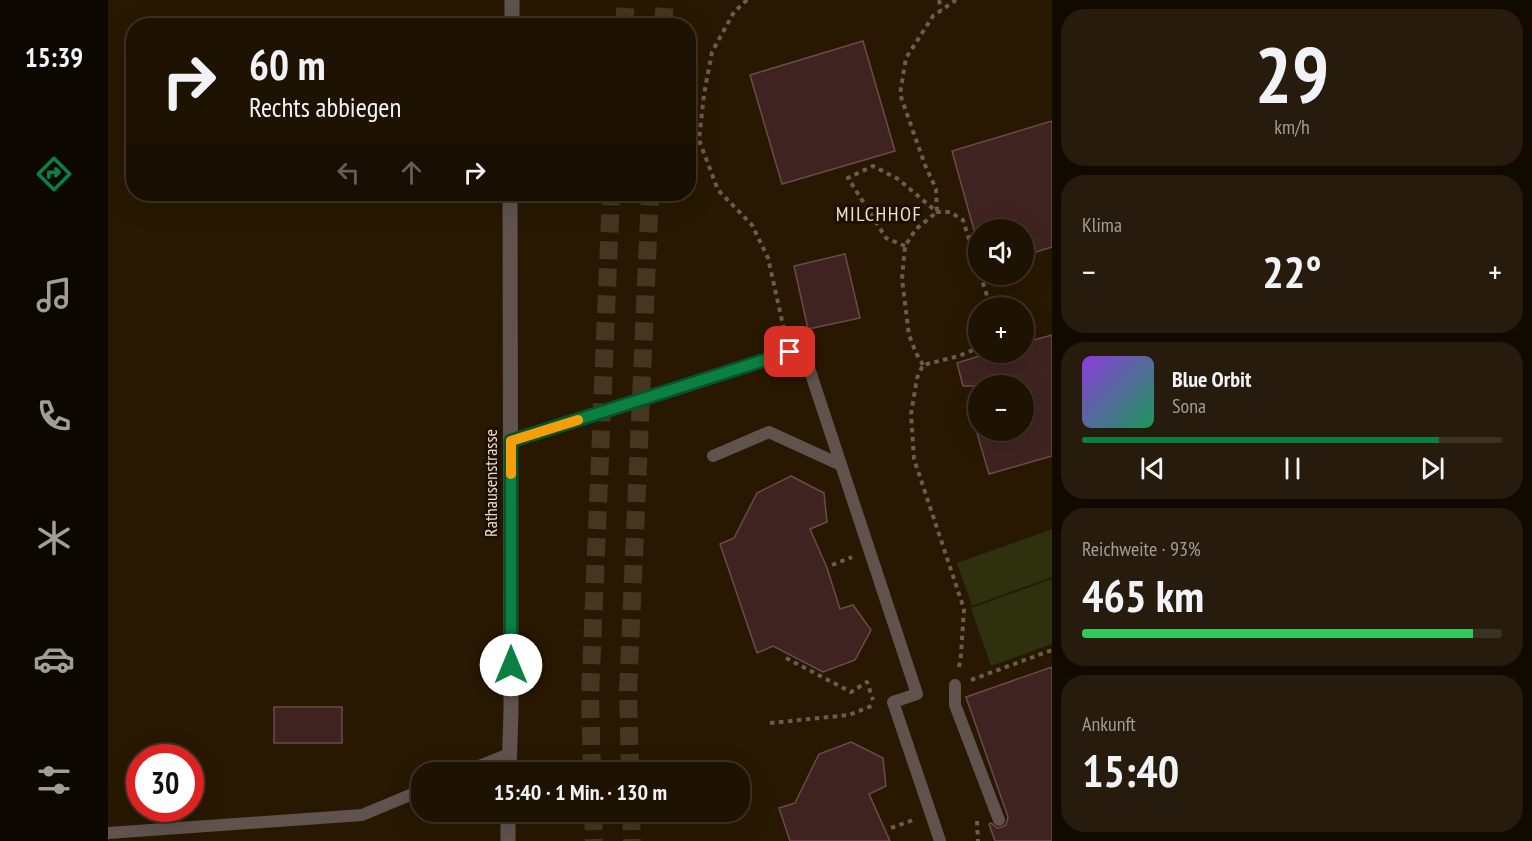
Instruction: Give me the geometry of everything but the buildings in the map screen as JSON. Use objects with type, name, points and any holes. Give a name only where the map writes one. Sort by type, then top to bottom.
[{"type":"street","points":[[512,0],[512,18]]},
{"type":"street","name":"Rathausenstrasse","points":[[509,762],[511,698],[510,201]]},
{"type":"street","points":[[508,822],[508,841]]},
{"type":"lane","points":[[511,441],[790,352],[807,362],[917,694],[893,702],[940,841]]},
{"type":"lane","points":[[713,456],[769,432],[841,465]]},
{"type":"lane","points":[[955,685],[956,705],[999,820]]},
{"type":"lane","points":[[489,762],[509,754]]},
{"type":"lane","points":[[108,833],[362,815],[411,795]]},
{"type":"path","points":[[747,0],[734,12],[712,52],[699,140],[718,190],[752,225],[768,258],[790,352]]},
{"type":"path","points":[[939,0],[941,10]]},
{"type":"path","points":[[937,212],[936,189],[900,94],[906,58],[933,16],[956,0]]},
{"type":"path","points":[[904,246],[886,238],[848,178],[873,166],[898,179],[937,212],[950,213],[963,220],[968,236]]},
{"type":"path","points":[[923,365],[909,335],[902,279],[904,246],[916,229],[937,212]]},
{"type":"path","points":[[955,685],[961,655],[964,609],[914,459],[911,414],[916,378],[923,365],[968,352]]},
{"type":"path","points":[[955,685],[1052,650]]},
{"type":"path","points":[[770,723],[849,715],[875,704],[867,682],[850,692],[786,658]]},
{"type":"green space","points":[[1052,529],[1052,577],[972,606],[957,563]]},
{"type":"green space","points":[[1052,579],[1052,644],[991,666],[971,608]]},
{"type":"tunnel","points":[[625,18],[626,0]]},
{"type":"tunnel","points":[[664,18],[665,0]]},
{"type":"tunnel","points":[[592,762],[590,696],[611,201]]},
{"type":"tunnel","points":[[630,762],[628,691],[650,201]]},
{"type":"tunnel","points":[[593,822],[594,841]]},
{"type":"tunnel","points":[[631,822],[632,841]]},
{"type":"slow traffic","points":[[511,474],[511,441],[578,420]]},
{"type":"district","name":"MILCHHOF","points":[[879,214]]},
{"type":"route","points":[[511,665],[511,441],[790,352]]}]
